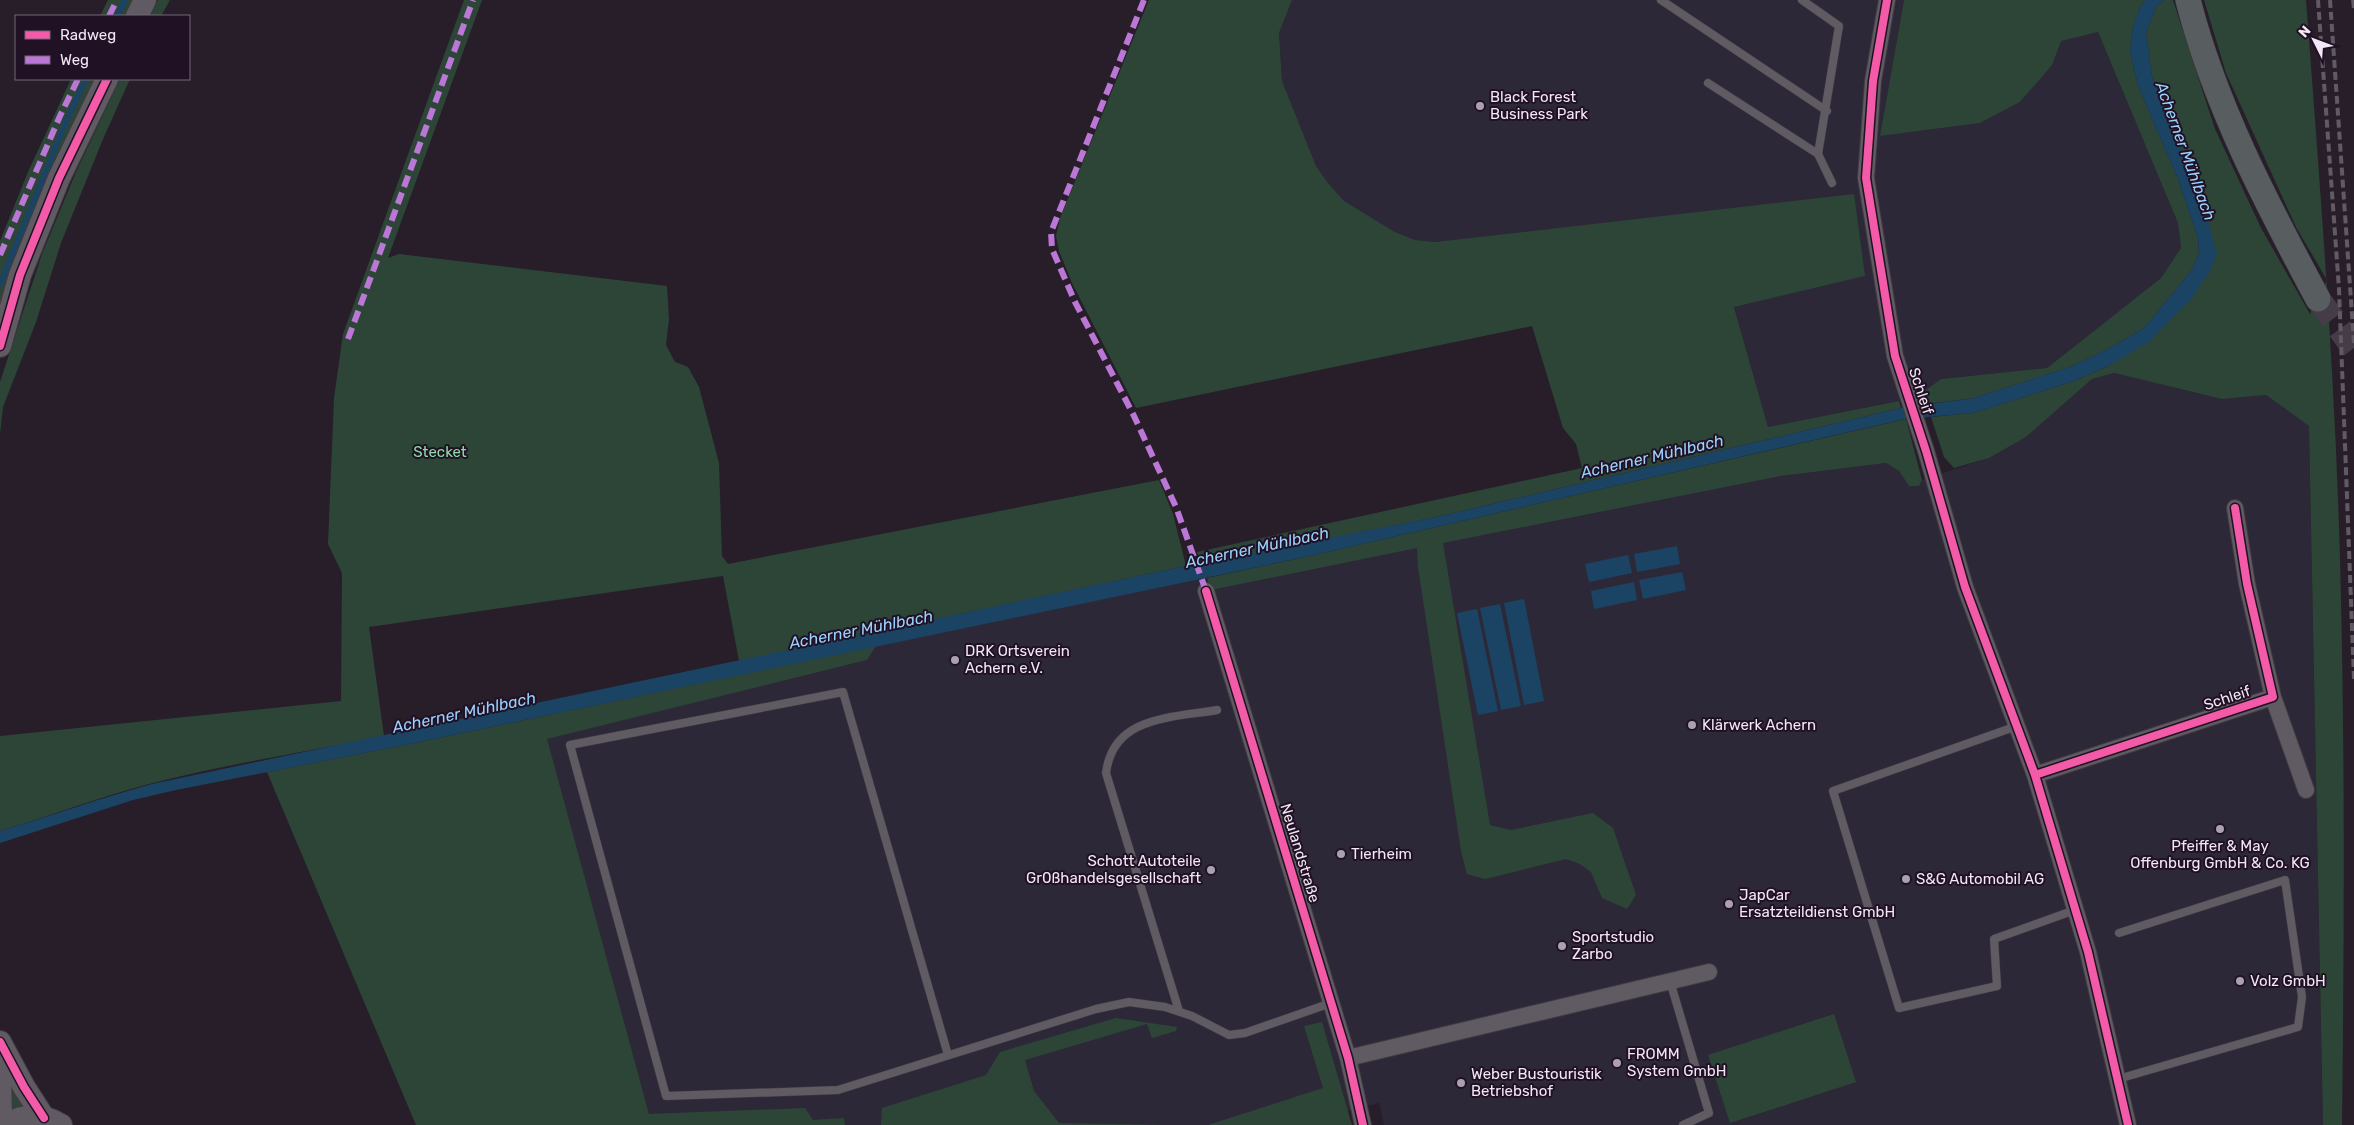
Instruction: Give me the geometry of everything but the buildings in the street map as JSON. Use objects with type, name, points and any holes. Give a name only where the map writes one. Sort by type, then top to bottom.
[{"type":"main road","points":[[2191,10],[2221,100],[2266,202],[2318,299]]},
{"type":"street","points":[[138,15],[145,0]]},
{"type":"street","name":"Schleif","points":[[1887,0],[1874,81],[1866,178],[1895,356],[1926,451],[1965,587],[2035,775],[2088,952],[2128,1125]]},
{"type":"street","points":[[0,346],[20,275],[59,178],[107,80]]},
{"type":"street","name":"Schleif","points":[[2235,508],[2247,584],[2273,697],[2306,790]]},
{"type":"street","name":"Neulandstraße","points":[[1206,590],[1348,1058],[1363,1125]]},
{"type":"street","name":"Schleif","points":[[2035,775],[2273,697]]},
{"type":"street","points":[[1348,1058],[1710,972]]},
{"type":"street","points":[[0,1042],[24,1086],[53,1121]]},
{"type":"street","points":[[0,1069],[1,1125]]},
{"type":"street","points":[[5,1125],[20,1118],[53,1121]]},
{"type":"lane","points":[[1661,0],[1827,111]]},
{"type":"lane","points":[[1802,0],[1839,26],[1827,111],[1818,154]]},
{"type":"lane","points":[[1708,83],[1818,154],[1832,183]]},
{"type":"lane","points":[[948,1055],[843,692],[570,746],[666,1096],[838,1090],[1096,1009],[1129,1002],[1179,1011],[1229,1035],[1245,1033],[1331,1003]]},
{"type":"lane","points":[[1179,1011],[1106,773],[1108,760],[1116,742],[1126,733],[1154,721],[1217,710]]},
{"type":"lane","points":[[2017,726],[1833,791],[1899,1008],[1997,986],[1994,939],[2075,910]]},
{"type":"lane","points":[[2118,1079],[2298,1027],[2302,997],[2285,880],[2119,933]]},
{"type":"lane","points":[[1670,981],[1709,1113],[1683,1125]]},
{"type":"shaded area","points":[[1292,0],[1904,0],[1880,136],[1980,123],[2020,102],[2051,65],[2060,41],[2098,32],[2178,223],[2181,248],[2161,278],[2047,368],[1941,379],[1923,392],[1899,401],[1768,427],[1734,306],[1865,276],[1415,240],[1395,232],[1344,201],[1316,166],[1282,81],[1279,33]]},
{"type":"shaded area","points":[[2114,373],[2222,399],[2266,395],[2309,426],[2323,1125],[1384,1125],[1379,1103],[1289,1125],[820,1125],[649,1114],[546,739],[866,660],[876,646],[1207,577],[1211,590],[1781,476],[1886,463],[1899,471],[1909,486],[1919,486],[1922,480],[1989,458],[2026,437],[2092,379]]},
{"type":"green space","points":[[108,0],[135,0],[127,15],[100,15]]},
{"type":"green space","points":[[158,0],[170,0],[162,15],[150,15]]},
{"type":"green space","name":"Stecket","points":[[464,0],[482,0],[388,258],[399,254],[667,286],[669,319],[666,345],[675,362],[688,367],[699,387],[719,463],[722,556],[728,564],[1159,480],[1173,514],[1186,566],[739,661],[723,576],[369,627],[384,736],[237,764],[149,784],[0,831],[0,736],[341,701],[342,573],[328,544],[334,398],[343,334]]},
{"type":"green space","points":[[1149,0],[1292,0],[1279,33],[1282,81],[1316,166],[1344,201],[1395,232],[1415,240],[1436,242],[1854,194],[1865,276],[1734,307],[1768,427],[1899,401],[1901,408],[1441,516],[1201,564],[1197,552],[1582,468],[1576,444],[1563,428],[1532,326],[1136,408],[1072,283],[1059,251],[1056,236],[1060,218]]},
{"type":"green space","points":[[1904,0],[2145,0],[2140,7],[2133,26],[2130,51],[2138,86],[2178,179],[2198,238],[2199,253],[2192,270],[2144,328],[2108,349],[2070,367],[1974,398],[1927,404],[1923,392],[1941,379],[2047,368],[2161,278],[2181,248],[2178,223],[2098,32],[2061,41],[2052,65],[2020,102],[1980,123],[1880,136]]},
{"type":"green space","points":[[2165,0],[2173,0],[2215,129],[2261,228],[2310,314],[2326,281],[2336,449],[2342,665],[2344,862],[2342,1125],[2323,1125],[2309,426],[2266,395],[2222,399],[2114,373],[2092,379],[2026,437],[1989,458],[1954,468],[1944,457],[1931,417],[1973,413],[2074,381],[2110,365],[2210,271],[2178,140],[2152,76],[2146,32],[2157,5]]},
{"type":"green space","points":[[2204,0],[2306,0],[2326,279],[2296,227],[2226,73]]},
{"type":"green space","points":[[71,80],[95,80],[0,306],[0,241],[28,172]]},
{"type":"green space","points":[[120,80],[130,80],[103,139],[61,243],[36,322],[3,407],[0,434],[0,382],[42,254],[76,172]]},
{"type":"green space","points":[[1906,419],[1922,480],[1919,486],[1909,486],[1899,471],[1886,463],[1781,476],[1443,543],[1490,825],[1511,830],[1593,813],[1613,828],[1636,895],[1627,909],[1602,898],[1591,872],[1580,864],[1566,859],[1485,879],[1467,874],[1461,851],[1418,567],[1417,548],[1211,590],[1207,578],[1310,556]]},
{"type":"green space","points":[[876,646],[867,660],[547,739],[649,1114],[805,1108],[813,1120],[844,1118],[845,1125],[416,1125],[267,772],[410,744]]},
{"type":"green space","points":[[1834,1014],[1856,1082],[1730,1123],[1708,1055]]},
{"type":"green space","points":[[1116,1018],[1177,1027],[1176,1031],[1152,1038],[1147,1024],[1025,1060],[1034,1091],[1059,1123],[1167,1125],[881,1125],[882,1108],[986,1075],[1000,1052]]},
{"type":"green space","points":[[1322,1022],[1352,1125],[1208,1125],[1323,1088],[1304,1026]]},
{"type":"green space","points":[[7,1067],[27,1106],[8,1112]]},
{"type":"water","points":[[2145,0],[2165,0],[2157,5],[2146,32],[2152,76],[2204,207],[2217,254],[2210,271],[2191,299],[2149,342],[2110,365],[2074,381],[1973,413],[1905,419],[1310,556],[410,744],[176,790],[133,800],[0,843],[0,831],[152,784],[1186,566],[1441,516],[1901,408],[1974,398],[2070,367],[2108,349],[2144,328],[2192,270],[2199,253],[2198,238],[2178,179],[2138,86],[2130,51],[2133,26],[2140,7]]},
{"type":"water","points":[[1677,546],[1680,564],[1637,572],[1634,554]]},
{"type":"water","points":[[1628,555],[1632,573],[1589,582],[1585,564]]},
{"type":"water","points":[[1682,572],[1686,590],[1643,599],[1639,580]]},
{"type":"water","points":[[1634,582],[1637,600],[1594,609],[1591,591]]},
{"type":"water","points":[[1524,599],[1544,701],[1524,705],[1504,603]]},
{"type":"water","points":[[1500,604],[1521,706],[1501,710],[1480,608]]},
{"type":"water","points":[[1477,609],[1498,711],[1478,715],[1457,613]]},
{"type":"waterway","points":[[118,15],[125,0]]},
{"type":"waterway","points":[[0,284],[65,124],[86,80]]},
{"type":"tunnel","points":[[2318,299],[2354,348]]},
{"type":"railway","points":[[2318,0],[2339,289],[2354,679]]},
{"type":"railway","points":[[2330,0],[2354,343]]},
{"type":"railway","points":[[2353,0],[2354,8]]},
{"type":"marked path","points":[[110,15],[117,0]]},
{"type":"marked path","points":[[348,339],[473,0]]},
{"type":"marked path","points":[[1144,0],[1051,232],[1052,249],[1075,302],[1134,416],[1176,507],[1206,591]]},
{"type":"marked path","points":[[0,255],[78,80]]},
{"type":"cycle path","points":[[1887,0],[1873,81],[1866,178],[1895,356],[1926,451],[1965,587],[2035,775],[2088,952],[2128,1125]]},
{"type":"cycle path","points":[[0,346],[20,275],[59,178],[107,80]]},
{"type":"cycle path","points":[[2035,775],[2273,697],[2247,584],[2235,508]]},
{"type":"cycle path","points":[[1206,591],[1348,1058],[1363,1125]]},
{"type":"cycle path","points":[[0,1042],[24,1087],[44,1118]]},
{"type":"place","name":"Black Forest Business Park","points":[[1480,106]]},
{"type":"place","name":"DRK Ortsverein Achern e.V.","points":[[955,660]]},
{"type":"place","name":"Klärwerk Achern","points":[[1692,725]]},
{"type":"place","name":"Pfeiffer & May Offenburg GmbH & Co. KG","points":[[2220,829]]},
{"type":"place","name":"Tierheim","points":[[1341,854]]},
{"type":"place","name":"Schott Autoteile Gr0ßhandelsgesellschaft","points":[[1211,870]]},
{"type":"place","name":"S&G Automobil AG","points":[[1906,879]]},
{"type":"place","name":"JapCar Ersatzteildienst GmbH","points":[[1729,904]]},
{"type":"place","name":"Sportstudio Zarbo","points":[[1562,946]]},
{"type":"place","name":"Volz GmbH","points":[[2240,981]]},
{"type":"place","name":"FROMM System GmbH","points":[[1617,1063]]},
{"type":"place","name":"Weber Bustouristik Betriebshof","points":[[1461,1083]]},
{"type":"water label","name":"Acherner Mühlbach","points":[[2186,151]]},
{"type":"water label","name":"Acherner Mühlbach","points":[[1652,456]]},
{"type":"water label","name":"Acherner Mühlbach","points":[[1257,547]]},
{"type":"water label","name":"Acherner Mühlbach","points":[[861,629]]},
{"type":"water label","name":"Acherner Mühlbach","points":[[464,712]]}]
